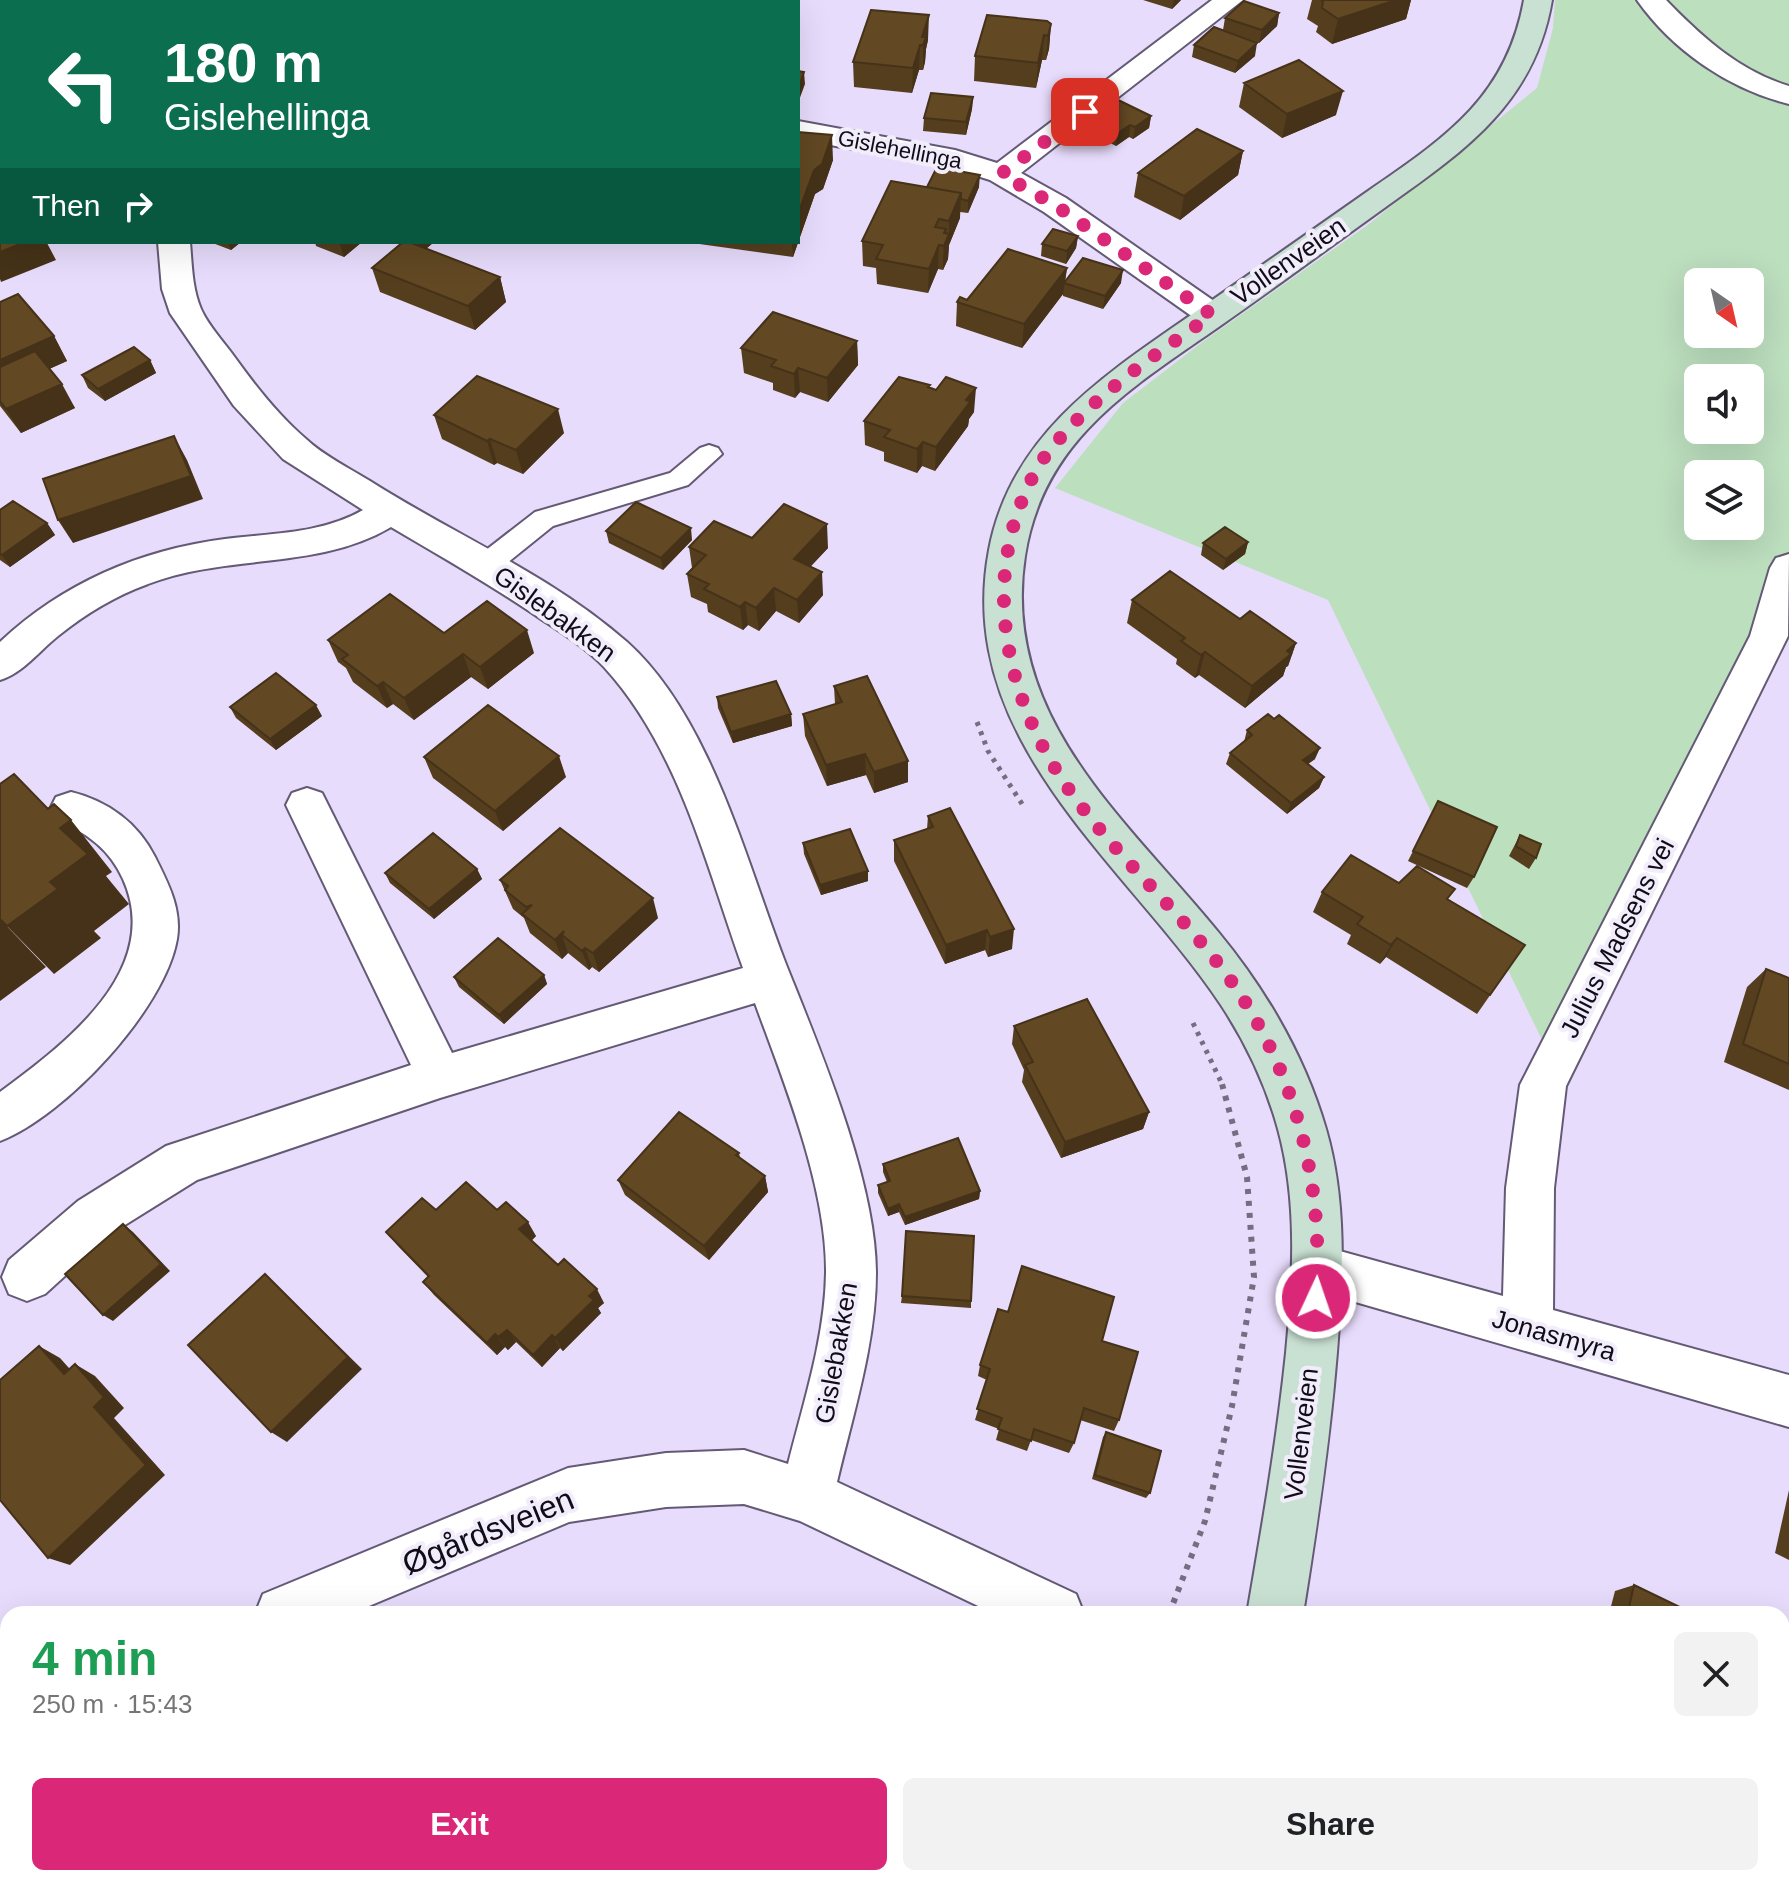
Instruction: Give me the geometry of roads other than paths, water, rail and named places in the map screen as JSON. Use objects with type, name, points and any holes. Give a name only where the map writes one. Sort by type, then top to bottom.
[{"type":"main road","name":"Vollenveien","points":[[1276,1606],[1306,1412],[1318,1269],[1315,1193],[1310,1162],[1292,1098],[1269,1046],[1222,970],[1101,831],[1063,780],[1031,724],[1018,689],[1005,632],[1004,566],[1017,515],[1036,468],[1066,432],[1105,393],[1391,189],[1473,124],[1524,56],[1535,24],[1538,0]]},
{"type":"street","points":[[1001,174],[1229,0]]},
{"type":"street","points":[[1651,0],[1719,65],[1761,86],[1789,95]]},
{"type":"street","name":"Gislehellinga","points":[[800,130],[955,159],[1001,174],[1055,205],[1212,315]]},
{"type":"street","name":"Gislebakken","points":[[174,244],[178,289],[186,313],[246,398],[295,450],[391,511],[487,564],[577,624],[615,654],[644,687],[669,725],[697,782],[770,979],[814,1101],[842,1200],[851,1272],[843,1347],[807,1496]]},
{"type":"street","points":[[0,665],[74,603],[107,583],[144,569],[191,558],[349,533],[391,511]]},
{"type":"street","name":"Julius Madsens vei","points":[[1527,1328],[1530,1188],[1543,1085],[1769,636],[1789,568]]},
{"type":"street","points":[[307,805],[440,1077]]},
{"type":"street","points":[[0,1119],[73,1063],[107,1030],[126,1004],[154,945],[158,913],[152,887],[140,866],[128,849],[93,817],[84,811],[71,809]]},
{"type":"street","points":[[27,1277],[95,1217],[183,1162],[440,1077],[770,979]]},
{"type":"street","name":"Jonasmyra","points":[[1318,1269],[1789,1401]]},
{"type":"street","name":"Øgårdsveien","points":[[302,1606],[568,1495],[666,1480],[744,1477],[807,1496],[1039,1606]]},
{"type":"lane","points":[[487,564],[544,519],[679,479],[709,454]]}]
